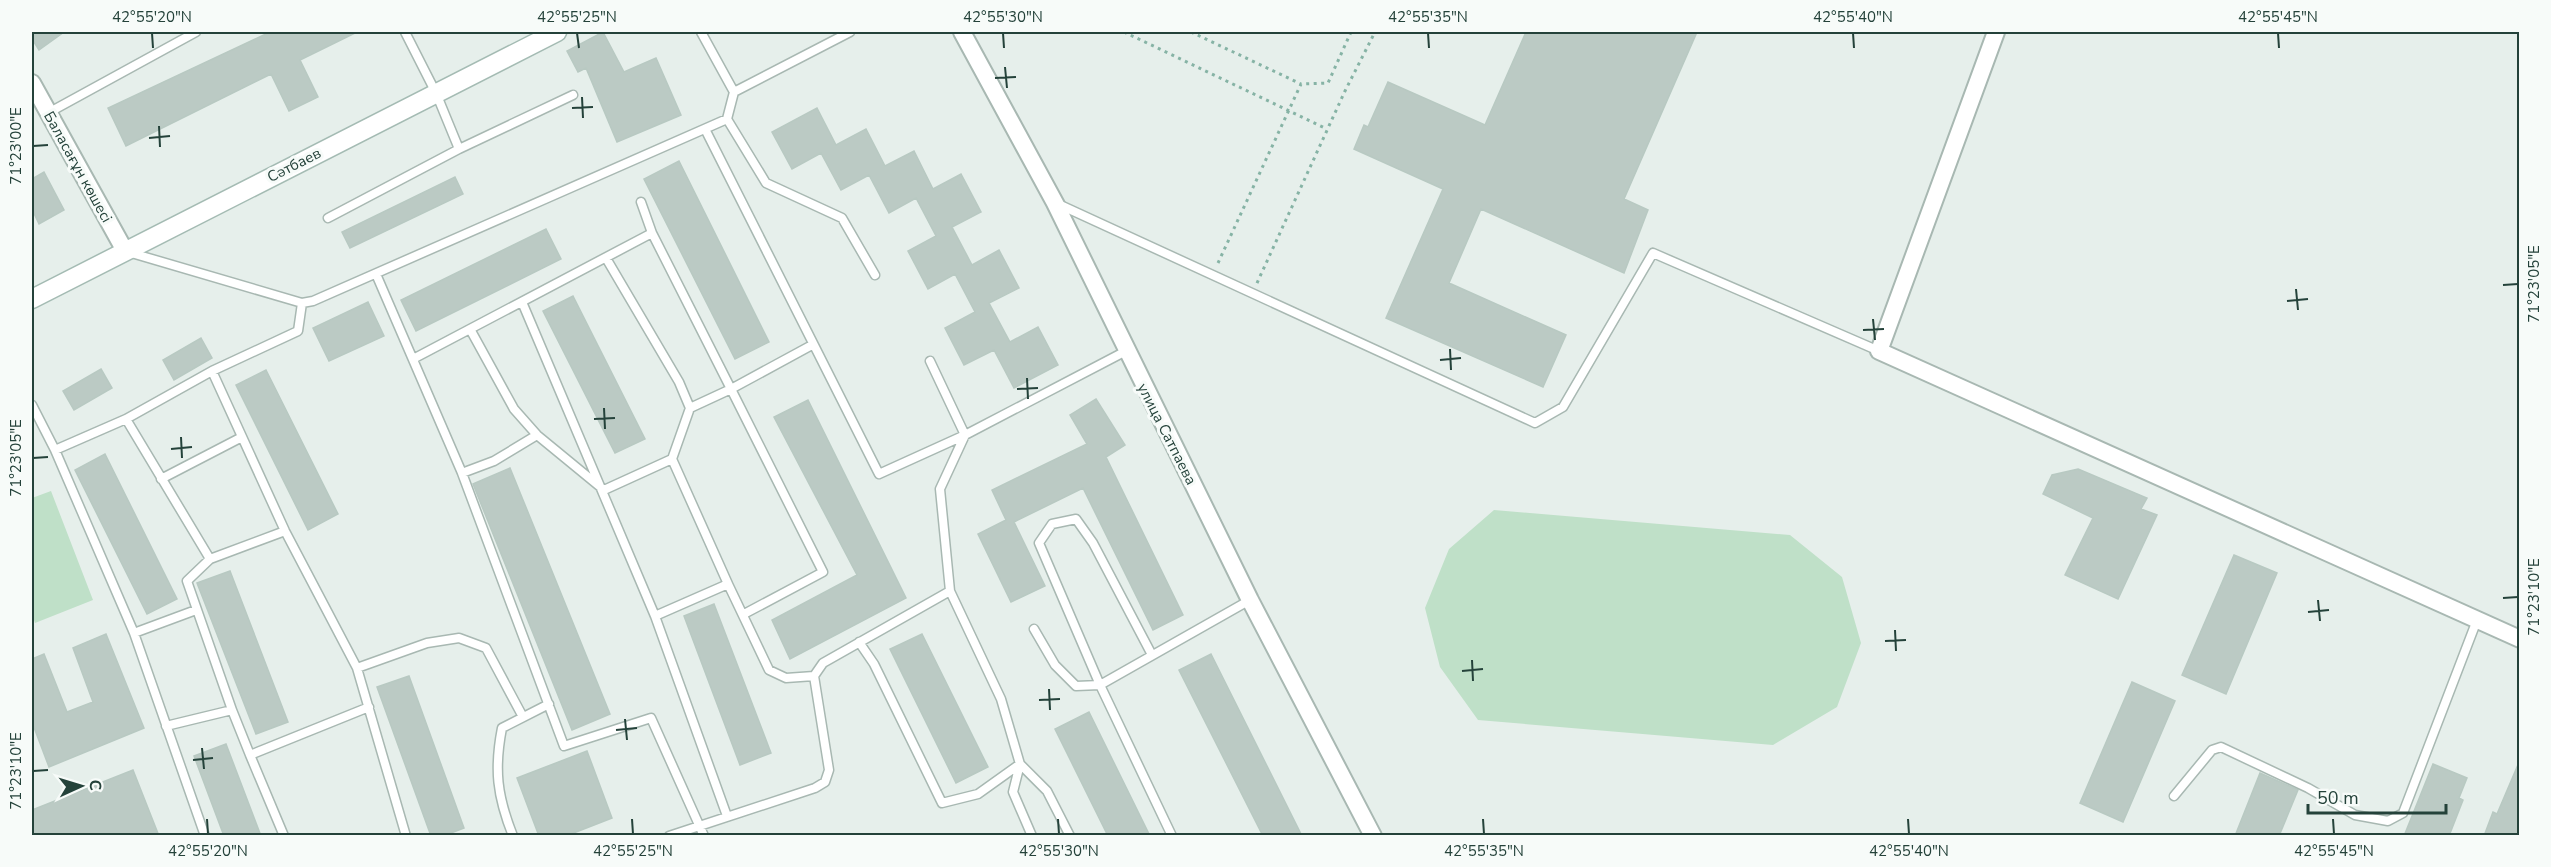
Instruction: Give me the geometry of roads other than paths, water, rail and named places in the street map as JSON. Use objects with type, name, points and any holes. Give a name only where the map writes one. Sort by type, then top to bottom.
[{"type":"street","name":"Сәтбаев","points":[[32,299],[557,32]]},
{"type":"street","name":"улица Сатпаева","points":[[962,32],[1055,203],[1250,600],[1374,835]]},
{"type":"street","points":[[1996,32],[1879,351],[2520,639]]},
{"type":"street","name":"Баласағұн көшесі","points":[[32,83],[125,251]]},
{"type":"lane","points":[[48,113],[196,32]]},
{"type":"lane","points":[[405,32],[436,93],[459,149]]},
{"type":"lane","points":[[701,32],[734,92],[727,119],[765,183],[842,218],[875,275]]},
{"type":"lane","points":[[734,92],[850,32]]},
{"type":"lane","points":[[328,218],[459,149],[573,95]]},
{"type":"lane","points":[[125,251],[302,303],[376,274],[727,119]]},
{"type":"lane","points":[[705,129],[879,474],[965,435],[1126,351]]},
{"type":"lane","points":[[641,202],[652,234],[823,572],[744,614]]},
{"type":"lane","points":[[1055,203],[1534,423],[1563,407],[1653,253],[1879,351]]},
{"type":"lane","points":[[413,359],[652,234]]},
{"type":"lane","points":[[606,258],[679,382],[690,408],[672,459],[769,670],[786,678],[814,676]]},
{"type":"lane","points":[[376,274],[462,473],[564,746],[651,718],[704,836]]},
{"type":"lane","points":[[522,302],[604,490],[655,616],[728,816]]},
{"type":"lane","points":[[55,450],[126,418],[212,371],[298,331],[302,303]]},
{"type":"lane","points":[[470,329],[514,409],[537,435],[604,490]]},
{"type":"lane","points":[[690,408],[731,389],[812,345]]},
{"type":"lane","points":[[930,361],[965,435]]},
{"type":"lane","points":[[212,371],[285,531],[357,668],[406,836]]},
{"type":"lane","points":[[32,405],[34,416],[55,450],[134,633],[205,836]]},
{"type":"lane","points":[[126,418],[210,559]]},
{"type":"lane","points":[[462,473],[494,461],[537,435]]},
{"type":"lane","points":[[965,435],[940,489],[950,591],[1001,699],[1020,764],[1047,791],[1070,836]]},
{"type":"lane","points":[[161,479],[242,437]]},
{"type":"lane","points":[[604,490],[672,459]]},
{"type":"lane","points":[[1152,655],[1093,543],[1076,519],[1052,524],[1039,543],[1100,685],[1172,836]]},
{"type":"lane","points":[[284,836],[232,710],[187,581],[210,559],[285,531]]},
{"type":"lane","points":[[655,616],[728,584]]},
{"type":"lane","points":[[669,836],[816,788],[825,782],[829,770],[814,676],[823,663],[950,591]]},
{"type":"lane","points":[[1034,629],[1055,665],[1076,686],[1100,685],[1250,600]]},
{"type":"lane","points":[[134,633],[196,610]]},
{"type":"lane","points":[[2174,796],[2212,750],[2221,747],[2308,788],[2355,815],[2388,821],[2403,813],[2477,620]]},
{"type":"lane","points":[[357,668],[427,644],[459,638],[486,648],[523,717]]},
{"type":"lane","points":[[858,642],[874,664],[942,803],[978,794],[1020,764]]},
{"type":"lane","points":[[513,836],[500,804],[496,758],[502,728],[549,704]]},
{"type":"lane","points":[[250,755],[369,707]]},
{"type":"lane","points":[[166,726],[232,710]]},
{"type":"lane","points":[[1020,764],[1013,792],[1032,836]]}]
